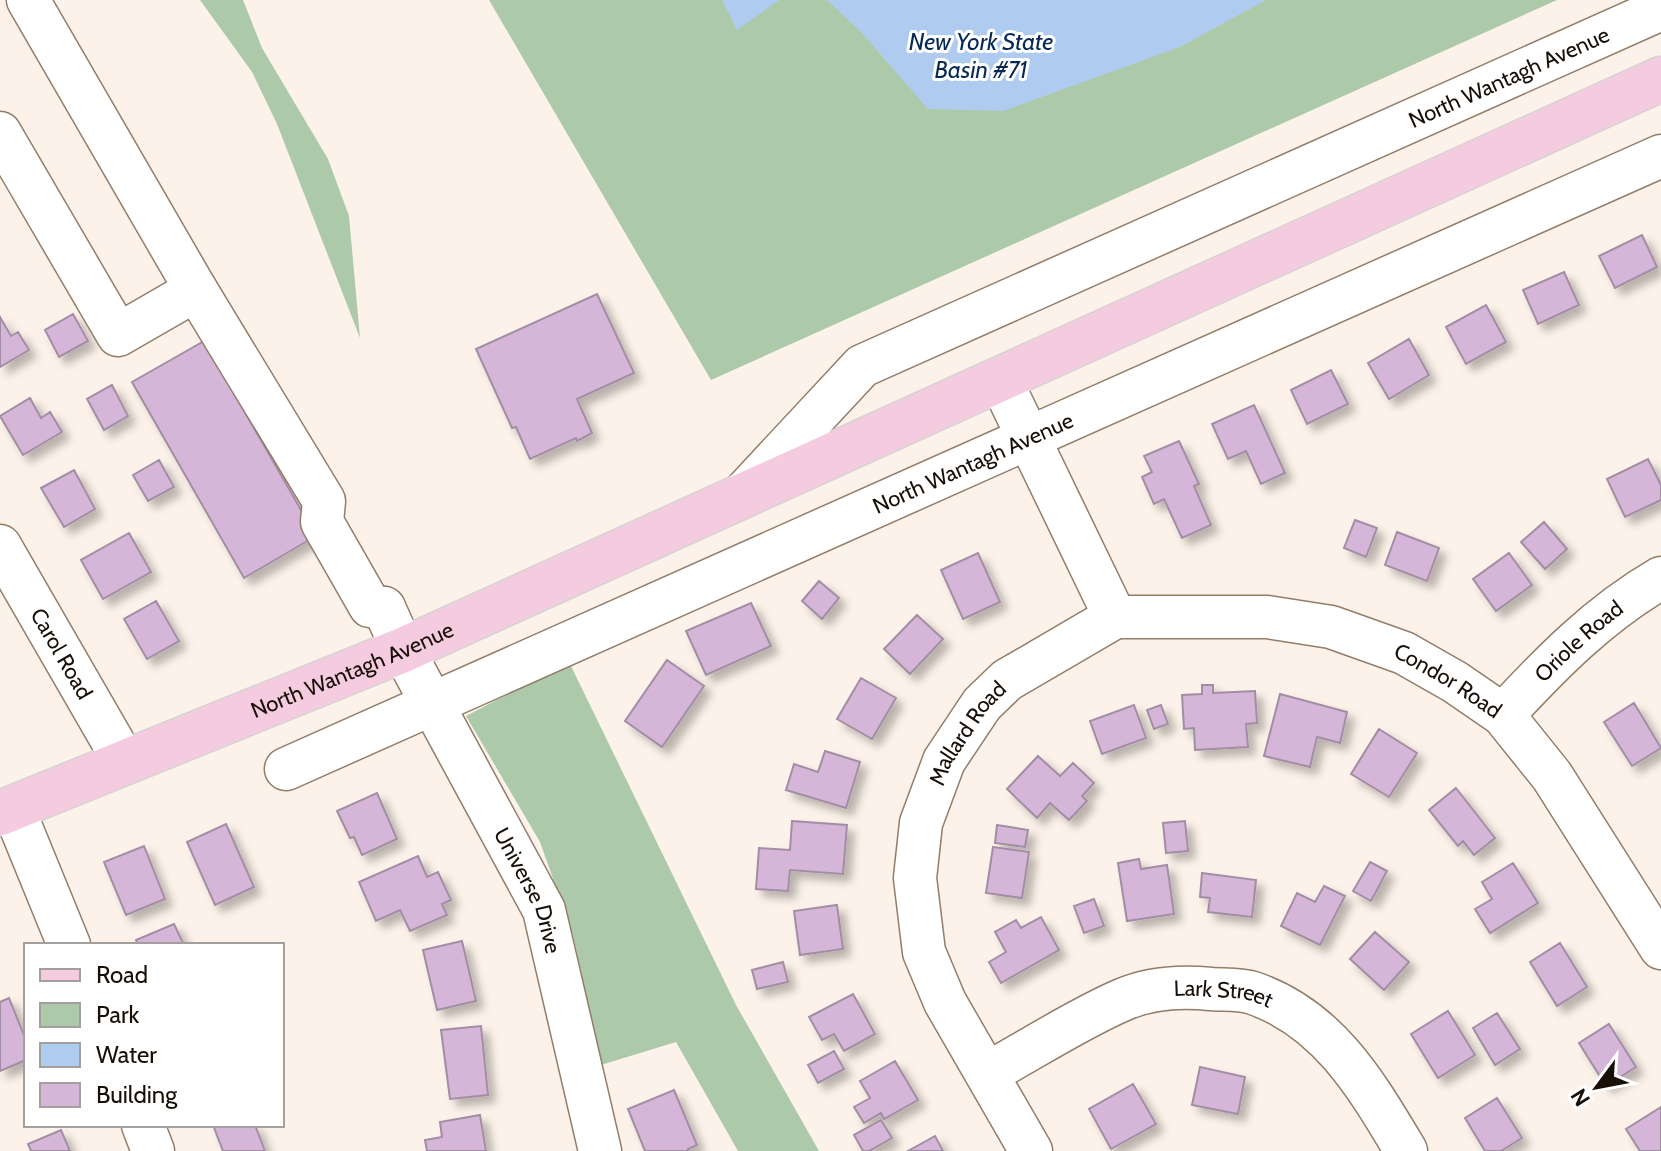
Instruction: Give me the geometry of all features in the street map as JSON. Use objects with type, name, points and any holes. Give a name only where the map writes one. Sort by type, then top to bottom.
[{"type":"main road","name":"North Wantagh Avenue","points":[[7,810],[403,650],[1661,79]]},
{"type":"street","points":[[0,133],[118,335],[196,290],[28,0]]},
{"type":"street","name":"North Wantagh Avenue","points":[[741,496],[862,366],[1661,9]]},
{"type":"street","name":"North Wantagh Avenue","points":[[286,769],[1661,156]]},
{"type":"street","name":"Universe Drive","points":[[196,290],[324,501],[341,507],[391,598],[384,608],[403,650],[544,910],[600,1151]]},
{"type":"street","points":[[1000,379],[1115,617]]},
{"type":"street","name":"Carol Road","points":[[0,546],[124,761]]},
{"type":"street","name":"Oriole Road","points":[[1503,715],[1551,663],[1604,615],[1661,578]]},
{"type":"street","name":"Condor Road","points":[[1115,617],[1267,617],[1331,627],[1404,653],[1455,682],[1503,715],[1560,787],[1661,948]]},
{"type":"street","name":"Mallard Road","points":[[1031,1151],[945,1002],[924,952],[915,878],[921,823],[944,761],[982,704],[1007,680],[1115,617]]},
{"type":"street","points":[[7,810],[68,943]]},
{"type":"street","name":"Lark Street","points":[[988,1073],[1124,999],[1182,986],[1250,992],[1284,1006],[1321,1031],[1345,1056],[1406,1151]]},
{"type":"street","points":[[144,1127],[153,1151]]},
{"type":"green space","points":[[200,0],[243,0],[262,48],[328,159],[349,216],[360,338],[277,124],[252,72]]},
{"type":"green space","points":[[489,0],[1557,0],[711,380]]},
{"type":"green space","points":[[569,662],[736,1005],[819,1151],[738,1151],[676,1042],[601,1065],[573,935],[540,842],[466,716]]},
{"type":"water","points":[[722,0],[779,0],[737,30]]},
{"type":"water","name":"New York State Basin #71","points":[[827,0],[1266,0],[1180,47],[1003,111],[928,109],[862,33]]},
{"type":"building","points":[[1642,235],[1657,267],[1615,288],[1599,256]]},
{"type":"building","points":[[1564,272],[1579,305],[1538,324],[1523,290]]},
{"type":"building","points":[[597,294],[634,373],[577,399],[592,433],[530,459],[516,427],[512,428],[476,349]]},
{"type":"building","points":[[1486,305],[1506,342],[1466,364],[1446,327]]},
{"type":"building","points":[[73,314],[88,341],[59,357],[45,330]]},
{"type":"building","points":[[0,317],[11,336],[18,332],[29,350],[0,367]]},
{"type":"building","points":[[1409,339],[1429,375],[1389,399],[1368,363]]},
{"type":"building","points":[[204,341],[316,536],[244,578],[132,382]]},
{"type":"building","points":[[1331,370],[1348,404],[1307,424],[1291,390]]},
{"type":"building","points":[[112,385],[128,416],[104,430],[87,399]]},
{"type":"building","points":[[30,398],[41,418],[50,412],[62,432],[23,455],[0,416]]},
{"type":"building","points":[[1254,405],[1285,473],[1261,484],[1246,451],[1228,459],[1212,424]]},
{"type":"building","points":[[1179,441],[1199,484],[1194,486],[1211,525],[1182,538],[1164,499],[1154,504],[1142,477],[1152,472],[1144,456]]},
{"type":"building","points":[[1648,459],[1661,485],[1661,500],[1625,517],[1607,479]]},
{"type":"building","points":[[159,460],[174,487],[148,501],[133,475]]},
{"type":"building","points":[[74,470],[95,509],[64,527],[41,488]]},
{"type":"building","points":[[1355,520],[1377,528],[1366,557],[1344,548]]},
{"type":"building","points":[[1544,522],[1567,549],[1545,569],[1521,542]]},
{"type":"building","points":[[1397,532],[1439,548],[1427,581],[1385,565]]},
{"type":"building","points":[[129,533],[151,572],[103,599],[81,560]]},
{"type":"building","points":[[978,553],[1000,602],[963,619],[941,570]]},
{"type":"building","points":[[1509,553],[1532,585],[1496,611],[1473,579]]},
{"type":"building","points":[[819,581],[839,598],[822,619],[802,601]]},
{"type":"building","points":[[156,601],[179,641],[147,659],[124,619]]},
{"type":"building","points":[[751,603],[771,646],[706,675],[686,631]]},
{"type":"building","points":[[917,615],[943,639],[910,674],[884,649]]},
{"type":"building","points":[[667,660],[704,686],[662,747],[625,721]]},
{"type":"building","points":[[861,678],[896,698],[872,739],[837,719]]},
{"type":"building","points":[[1202,685],[1213,685],[1213,693],[1255,691],[1257,723],[1246,724],[1248,747],[1195,750],[1194,728],[1184,729],[1182,695],[1202,694]]},
{"type":"building","points":[[1280,694],[1347,712],[1340,743],[1317,737],[1310,767],[1264,756]]},
{"type":"building","points":[[1634,703],[1661,748],[1632,766],[1604,722]]},
{"type":"building","points":[[1134,705],[1146,738],[1102,754],[1090,721]]},
{"type":"building","points":[[1161,705],[1168,724],[1154,729],[1147,710]]},
{"type":"building","points":[[1379,729],[1417,753],[1389,797],[1351,774]]},
{"type":"building","points":[[825,751],[860,762],[846,808],[786,790],[794,764],[818,772]]},
{"type":"building","points":[[1038,756],[1060,776],[1073,763],[1094,783],[1082,796],[1087,801],[1069,820],[1050,803],[1037,818],[1007,789]]},
{"type":"building","points":[[1456,788],[1495,838],[1474,855],[1463,841],[1458,846],[1429,810]]},
{"type":"building","points":[[377,793],[397,839],[362,855],[337,811]]},
{"type":"building","points":[[792,821],[847,825],[843,874],[790,870],[788,891],[756,889],[759,848],[790,850]]},
{"type":"building","points":[[1185,821],[1188,851],[1166,853],[1163,823]]},
{"type":"building","points":[[226,824],[254,887],[215,905],[187,842]]},
{"type":"building","points":[[997,825],[1028,830],[1025,847],[995,843]]},
{"type":"building","points":[[144,846],[165,899],[126,915],[104,862]]},
{"type":"building","points":[[993,847],[1029,852],[1022,898],[986,893]]},
{"type":"building","points":[[418,856],[427,877],[438,872],[451,900],[442,904],[447,915],[410,931],[400,910],[376,921],[359,882]]},
{"type":"building","points":[[1139,859],[1141,869],[1167,865],[1174,914],[1127,921],[1118,863]]},
{"type":"building","points":[[1370,862],[1387,871],[1371,901],[1353,891]]},
{"type":"building","points":[[1513,863],[1538,903],[1490,933],[1475,909],[1492,899],[1482,882]]},
{"type":"building","points":[[1202,873],[1256,880],[1252,917],[1208,912],[1210,898],[1200,897]]},
{"type":"building","points":[[1324,886],[1345,896],[1320,945],[1281,926],[1297,893],[1315,902]]},
{"type":"building","points":[[1094,899],[1104,926],[1084,933],[1074,906]]},
{"type":"building","points":[[837,905],[843,949],[800,955],[794,911]]},
{"type":"building","points":[[1041,917],[1059,950],[1001,983],[989,962],[1006,952],[995,932],[1016,920],[1021,928]]},
{"type":"building","points":[[174,924],[183,943],[137,943],[136,940]]},
{"type":"building","points":[[1375,932],[1409,962],[1384,990],[1350,959]]},
{"type":"building","points":[[462,941],[476,1001],[437,1010],[423,950]]},
{"type":"building","points":[[1560,943],[1587,987],[1557,1006],[1530,962]]},
{"type":"building","points":[[783,962],[788,982],[757,989],[752,970]]},
{"type":"building","points":[[853,994],[875,1034],[844,1051],[834,1034],[822,1040],[809,1017]]},
{"type":"building","points":[[9,998],[24,1035],[24,1061],[0,1071],[0,1002]]},
{"type":"building","points":[[1448,1011],[1475,1055],[1438,1078],[1411,1034]]},
{"type":"building","points":[[1497,1013],[1520,1049],[1495,1065],[1473,1028]]},
{"type":"building","points":[[1609,1024],[1636,1067],[1606,1086],[1579,1043]]},
{"type":"building","points":[[481,1026],[488,1095],[450,1099],[441,1030]]},
{"type":"building","points":[[834,1051],[844,1069],[818,1083],[808,1065]]},
{"type":"building","points":[[895,1061],[918,1100],[884,1119],[881,1113],[864,1123],[854,1107],[870,1098],[860,1081]]},
{"type":"building","points":[[1200,1067],[1245,1077],[1238,1114],[1192,1105]]},
{"type":"building","points":[[1133,1084],[1156,1124],[1111,1149],[1089,1109]]},
{"type":"building","points":[[674,1090],[697,1145],[689,1151],[645,1151],[628,1109]]},
{"type":"building","points":[[1497,1098],[1522,1138],[1501,1151],[1485,1151],[1465,1118]]},
{"type":"building","points":[[1661,1107],[1661,1151],[1640,1151],[1626,1129]]},
{"type":"building","points":[[480,1115],[486,1151],[427,1151],[425,1140],[442,1137],[440,1122]]},
{"type":"building","points":[[881,1120],[892,1138],[869,1151],[863,1151],[854,1135]]},
{"type":"building","points":[[214,1127],[256,1127],[265,1151],[223,1151]]},
{"type":"building","points":[[61,1130],[70,1151],[31,1151],[28,1144]]},
{"type":"building","points":[[935,1136],[943,1151],[908,1151]]}]
